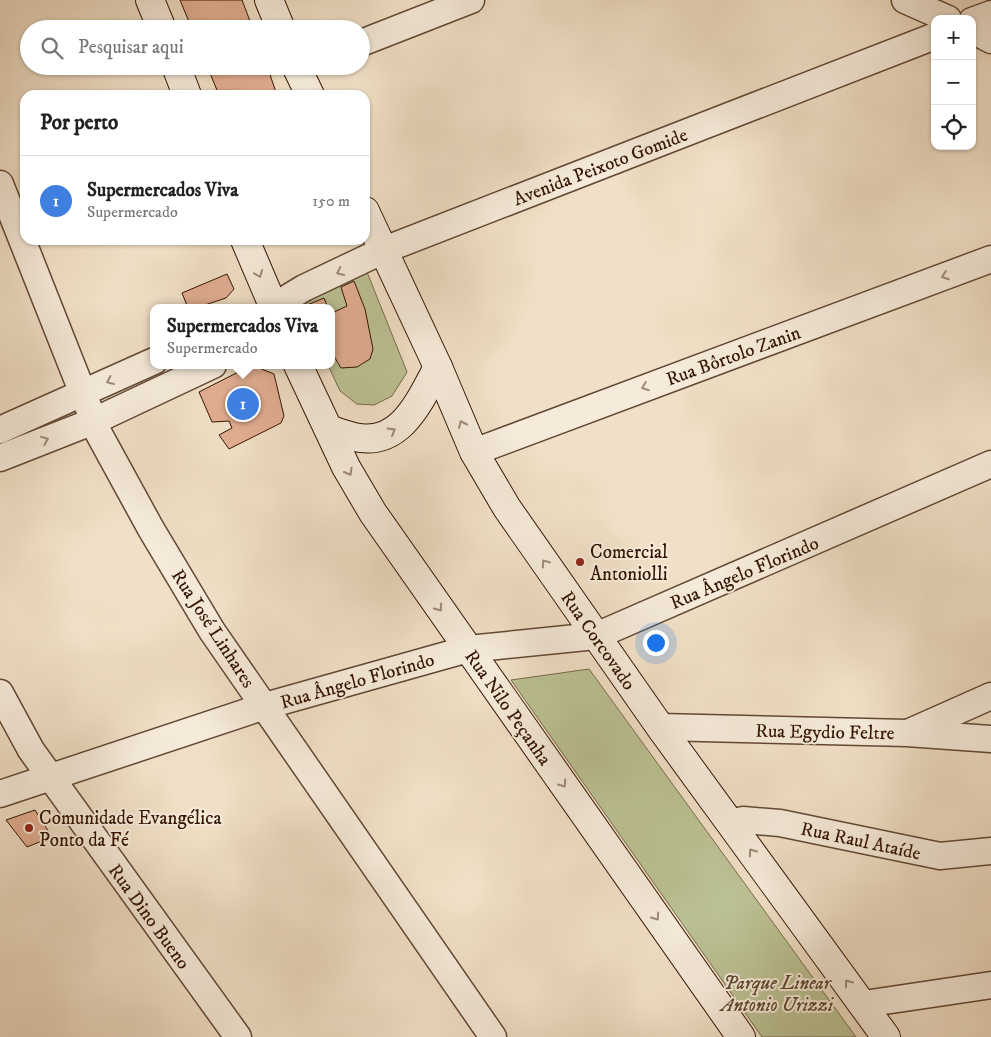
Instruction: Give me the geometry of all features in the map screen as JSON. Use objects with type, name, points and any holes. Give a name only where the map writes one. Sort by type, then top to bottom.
[{"type":"street","points":[[150,0],[158,20]]},
{"type":"street","points":[[269,0],[277,20]]},
{"type":"street","points":[[370,39],[471,0]]},
{"type":"street","points":[[905,0],[939,15]]},
{"type":"street","points":[[976,20],[991,14]]},
{"type":"street","points":[[976,32],[991,40]]},
{"type":"street","name":"Avenida Peixoto Gomide","points":[[278,304],[304,288],[384,250],[931,38]]},
{"type":"street","points":[[179,75],[185,90]]},
{"type":"street","points":[[301,75],[308,90]]},
{"type":"street","name":"Rua José Linhares","points":[[0,184],[20,235]]},
{"type":"street","name":"Rua Corcovado","points":[[370,221],[438,367],[474,452],[507,508],[660,726],[864,1004],[886,1037]]},
{"type":"street","name":"Rua José Linhares","points":[[24,245],[94,421],[151,529],[212,631],[493,1037]]},
{"type":"street","points":[[247,245],[272,304]]},
{"type":"street","name":"Rua Bôrtolo Zanin","points":[[474,452],[991,259]]},
{"type":"street","points":[[0,430],[150,363]]},
{"type":"street","points":[[329,429],[356,438],[379,438],[394,431],[408,420],[438,367]]},
{"type":"street","points":[[0,458],[94,421],[204,369]]},
{"type":"street","name":"Rua Nilo Peçanha","points":[[300,369],[346,467],[373,513],[741,1037]]},
{"type":"street","name":"Rua Ângelo Florindo","points":[[0,794],[265,706],[468,649],[596,636],[991,464]]},
{"type":"street","name":"Rua Dino Bueno","points":[[0,693],[31,750],[50,778],[238,1037]]},
{"type":"street","points":[[908,733],[991,696]]},
{"type":"street","name":"Rua Egydio Feltre","points":[[660,726],[908,733],[991,739]]},
{"type":"street","name":"Rua Raul Ataíde","points":[[731,822],[743,820],[780,823],[940,856],[991,851]]},
{"type":"street","points":[[864,1004],[991,985]]},
{"type":"green space","points":[[365,267],[407,372],[392,396],[374,405],[357,404],[340,391],[330,369],[335,369],[335,304],[298,304],[294,296]]},
{"type":"green space","name":"Parque Linear Antonio Urizzi","points":[[589,669],[856,1037],[762,1037],[511,680]]},
{"type":"building","points":[[180,0],[242,0],[250,20],[188,20]]},
{"type":"building","points":[[211,75],[270,75],[275,90],[217,90]]},
{"type":"building","points":[[227,274],[234,289],[226,298],[208,304],[186,304],[182,293]]},
{"type":"building","points":[[354,281],[365,309],[373,349],[370,359],[357,367],[341,368],[335,358],[335,312],[347,306],[341,287]]},
{"type":"building","points":[[324,298],[326,304],[309,304]]},
{"type":"building","points":[[244,369],[262,369],[274,374],[284,416],[281,423],[229,449],[219,435],[232,428],[229,421],[212,422],[199,392]]},
{"type":"building","name":"Comunidade Evangélica Ponto da Fé","points":[[35,810],[52,837],[27,847],[6,820]]},
{"type":"place","name":"Supermercados Viva","points":[[243,404]]},
{"type":"place","name":"Comercial Antoniolli","points":[[580,562]]},
{"type":"place","name":"Comunidade Evangélica Ponto da Fé","points":[[29,828]]}]
